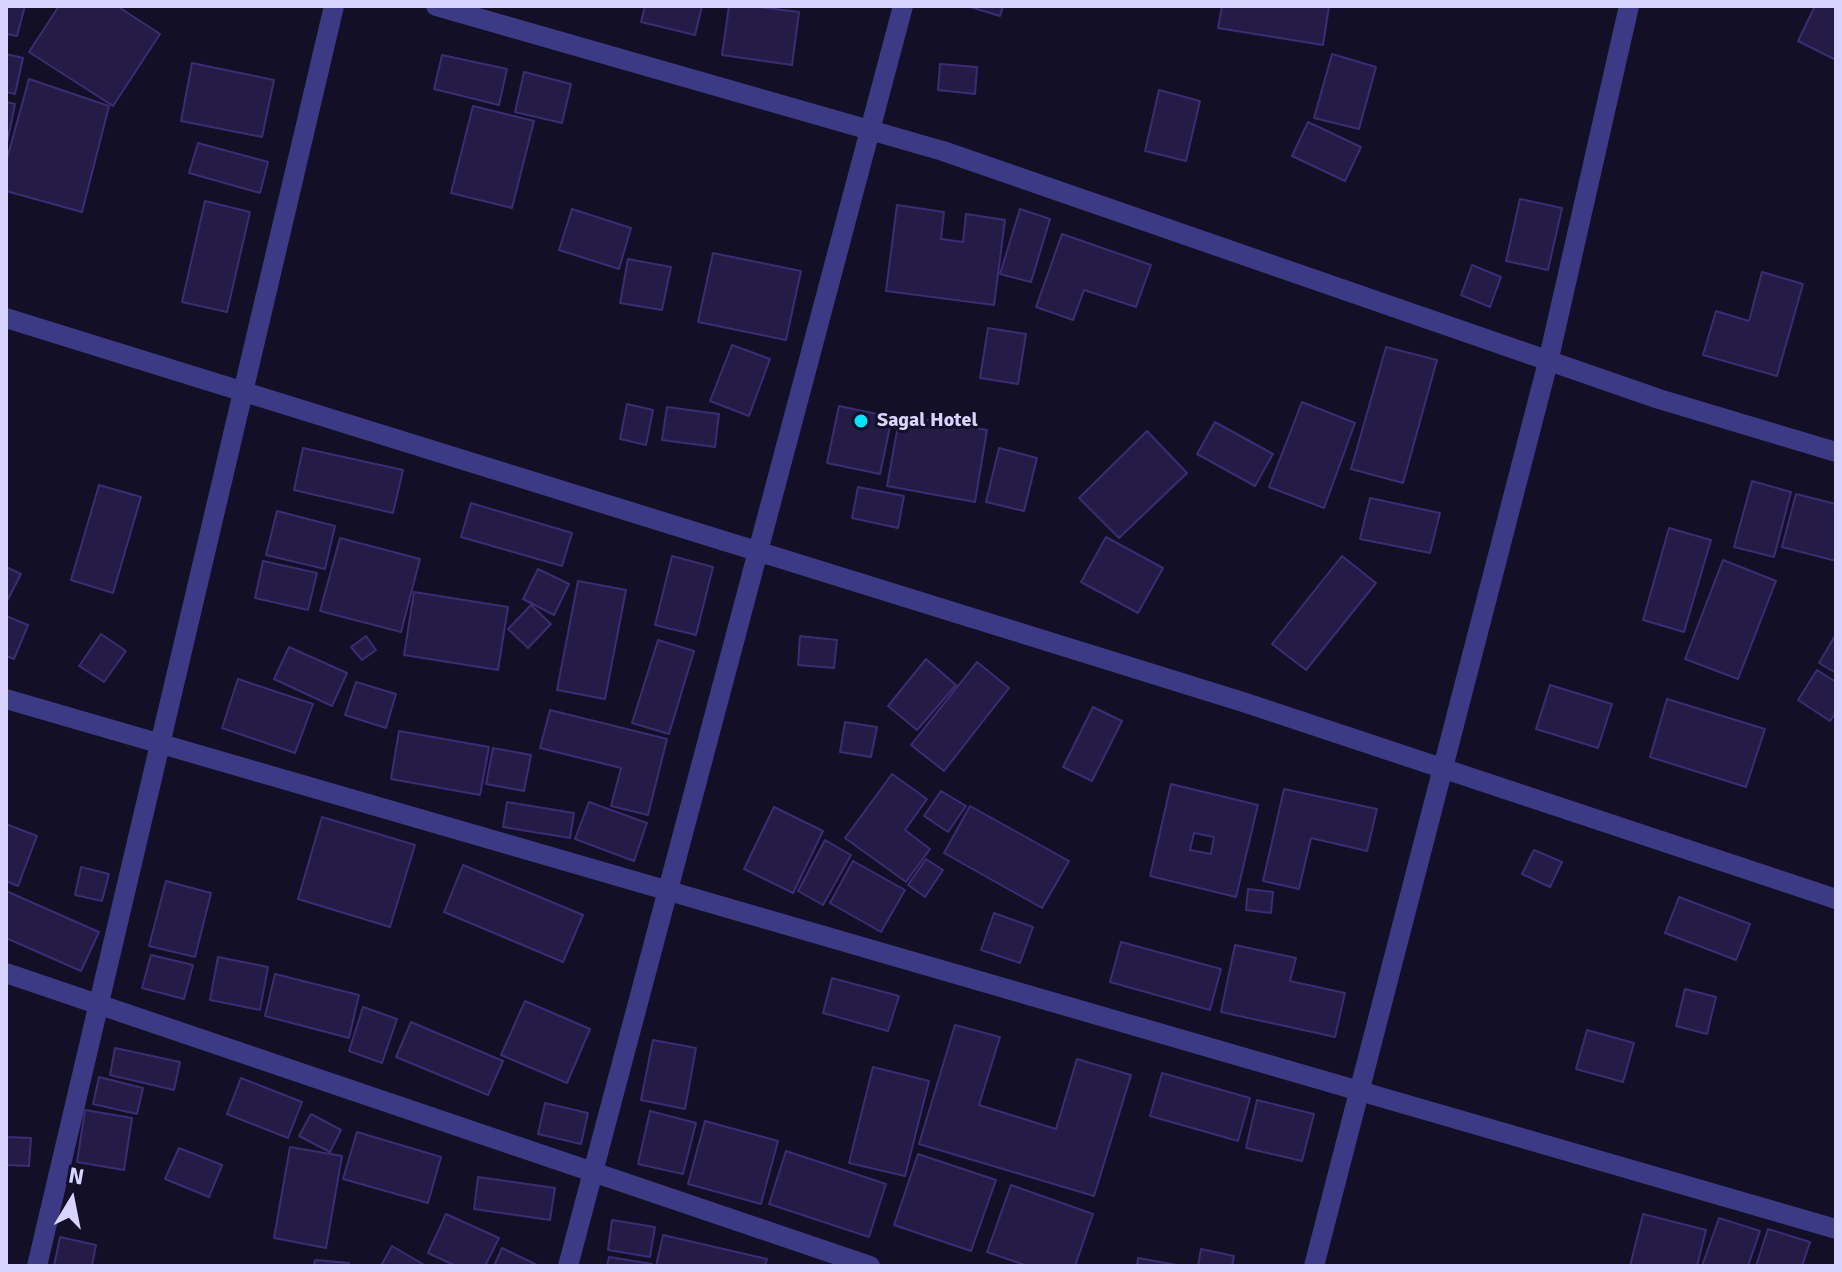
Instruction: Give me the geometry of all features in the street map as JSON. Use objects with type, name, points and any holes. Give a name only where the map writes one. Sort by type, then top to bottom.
[{"type":"street","points":[[37,1266],[334,6]]},
{"type":"street","points":[[436,6],[943,151],[1548,362],[1836,452]]},
{"type":"street","points":[[568,1266],[903,6]]},
{"type":"street","points":[[1314,1266],[1548,362],[1629,6]]},
{"type":"street","points":[[6,318],[1243,702],[1836,899]]},
{"type":"street","points":[[6,699],[1836,1229]]},
{"type":"street","points":[[6,973],[870,1266]]},
{"type":"building","points":[[6,6],[25,6],[17,36],[6,34]]},
{"type":"building","points":[[59,6],[117,6],[160,34],[113,106],[29,52]]},
{"type":"building","points":[[645,6],[702,6],[695,35],[641,22]]},
{"type":"building","points":[[729,6],[799,12],[792,65],[722,55]]},
{"type":"building","points":[[967,6],[1003,6],[1000,16]]},
{"type":"building","points":[[1222,6],[1329,6],[1323,45],[1218,28]]},
{"type":"building","points":[[1815,6],[1836,6],[1836,60],[1798,41]]},
{"type":"building","points":[[6,54],[23,58],[15,94],[6,92]]},
{"type":"building","points":[[1332,54],[1376,67],[1359,129],[1314,118]]},
{"type":"building","points":[[442,55],[507,69],[499,105],[434,89]]},
{"type":"building","points":[[192,63],[274,80],[262,137],[181,121]]},
{"type":"building","points":[[940,64],[977,67],[975,94],[938,90]]},
{"type":"building","points":[[524,72],[571,84],[562,123],[515,112]]},
{"type":"building","points":[[29,79],[109,106],[82,212],[6,191],[6,162]]},
{"type":"building","points":[[1159,90],[1200,101],[1186,161],[1145,151]]},
{"type":"building","points":[[6,102],[15,104],[6,148]]},
{"type":"building","points":[[473,106],[534,121],[512,208],[451,193]]},
{"type":"building","points":[[1308,122],[1361,147],[1345,181],[1292,156]]},
{"type":"building","points":[[198,143],[268,162],[260,193],[189,173]]},
{"type":"building","points":[[1520,199],[1562,208],[1548,270],[1506,261]]},
{"type":"building","points":[[205,201],[250,212],[227,312],[182,302]]},
{"type":"building","points":[[897,205],[944,212],[941,239],[963,242],[966,214],[1005,220],[994,305],[886,291]]},
{"type":"building","points":[[572,209],[631,228],[619,269],[559,250]]},
{"type":"building","points":[[1020,209],[1050,219],[1031,282],[1000,274]]},
{"type":"building","points":[[1062,234],[1151,265],[1136,307],[1084,290],[1073,320],[1036,307]]},
{"type":"building","points":[[713,253],[801,271],[786,340],[698,322]]},
{"type":"building","points":[[628,259],[671,267],[662,310],[620,303]]},
{"type":"building","points":[[1472,265],[1501,277],[1490,307],[1461,295]]},
{"type":"building","points":[[1762,272],[1803,284],[1777,376],[1703,355],[1716,311],[1749,321]]},
{"type":"building","points":[[988,328],[1026,334],[1018,384],[980,378]]},
{"type":"building","points":[[732,345],[770,359],[749,416],[710,401]]},
{"type":"building","points":[[1386,347],[1437,360],[1403,483],[1351,469]]},
{"type":"building","points":[[1302,402],[1355,423],[1324,508],[1269,487]]},
{"type":"building","points":[[627,404],[653,410],[646,445],[620,439]]},
{"type":"building","points":[[839,406],[892,417],[880,474],[827,463]]},
{"type":"building","points":[[667,407],[719,414],[715,447],[662,440]]},
{"type":"building","points":[[900,415],[987,430],[975,502],[887,486]]},
{"type":"building","points":[[1215,422],[1273,454],[1255,486],[1197,454]]},
{"type":"building","points":[[1147,431],[1187,473],[1119,538],[1079,498]]},
{"type":"building","points":[[303,448],[403,470],[393,513],[294,490]]},
{"type":"building","points":[[999,448],[1037,458],[1024,511],[986,502]]},
{"type":"building","points":[[1752,481],[1791,492],[1774,557],[1734,547]]},
{"type":"building","points":[[99,485],[141,497],[113,593],[71,580]]},
{"type":"building","points":[[858,487],[904,496],[898,528],[852,518]]},
{"type":"building","points":[[1796,494],[1836,504],[1836,561],[1782,547]]},
{"type":"building","points":[[1370,498],[1440,513],[1430,553],[1360,539]]},
{"type":"building","points":[[471,503],[572,533],[562,566],[461,537]]},
{"type":"building","points":[[277,511],[335,526],[325,569],[266,555]]},
{"type":"building","points":[[1669,528],[1711,540],[1684,632],[1643,620]]},
{"type":"building","points":[[1106,537],[1163,568],[1138,613],[1081,582]]},
{"type":"building","points":[[340,538],[420,559],[401,632],[320,611]]},
{"type":"building","points":[[672,556],[713,567],[696,635],[655,625]]},
{"type":"building","points":[[1342,556],[1376,583],[1306,670],[1272,644]]},
{"type":"building","points":[[1723,560],[1776,581],[1738,679],[1685,659]]},
{"type":"building","points":[[263,561],[317,573],[308,610],[255,598]]},
{"type":"building","points":[[6,567],[21,574],[6,603]]},
{"type":"building","points":[[538,569],[569,584],[554,615],[523,599]]},
{"type":"building","points":[[578,581],[626,590],[605,699],[557,690]]},
{"type":"building","points":[[414,592],[508,607],[498,670],[404,655]]},
{"type":"building","points":[[531,605],[551,624],[528,648],[508,629]]},
{"type":"building","points":[[6,616],[28,625],[14,659],[6,656]]},
{"type":"building","points":[[101,634],[126,651],[104,682],[79,666]]},
{"type":"building","points":[[366,636],[376,650],[362,660],[351,647]]},
{"type":"building","points":[[800,636],[837,640],[834,668],[798,665]]},
{"type":"building","points":[[1836,636],[1836,673],[1819,663]]},
{"type":"building","points":[[658,640],[694,651],[669,734],[632,723]]},
{"type":"building","points":[[289,647],[347,673],[332,706],[274,679]]},
{"type":"building","points":[[926,659],[956,685],[917,730],[888,706]]},
{"type":"building","points":[[977,662],[1009,688],[944,771],[911,745]]},
{"type":"building","points":[[1817,670],[1836,682],[1836,712],[1830,721],[1798,700]]},
{"type":"building","points":[[238,679],[313,704],[295,753],[222,728]]},
{"type":"building","points":[[356,682],[396,694],[386,728],[345,715]]},
{"type":"building","points":[[1550,685],[1612,704],[1598,748],[1536,729]]},
{"type":"building","points":[[1667,699],[1765,729],[1746,787],[1650,757]]},
{"type":"building","points":[[1093,707],[1122,721],[1092,781],[1063,767]]},
{"type":"building","points":[[550,710],[667,739],[648,815],[611,806],[621,768],[540,748]]},
{"type":"building","points":[[845,722],[877,727],[871,757],[840,752]]},
{"type":"building","points":[[399,731],[489,747],[480,795],[391,779]]},
{"type":"building","points":[[493,748],[531,755],[524,791],[486,784]]},
{"type":"building","points":[[892,774],[927,799],[905,830],[930,849],[906,882],[845,838]]},
{"type":"building","points":[[1171,784],[1258,805],[1236,897],[1150,876]],"holes":[[[1194,833],[1214,837],[1211,854],[1190,850]]]},
{"type":"building","points":[[1284,789],[1377,809],[1367,851],[1311,838],[1299,889],[1263,881]]},
{"type":"building","points":[[941,791],[966,806],[948,832],[924,816]]},
{"type":"building","points":[[507,802],[574,813],[570,838],[503,827]]},
{"type":"building","points":[[589,802],[647,823],[634,861],[575,839]]},
{"type":"building","points":[[970,806],[1069,861],[1042,908],[944,853]]},
{"type":"building","points":[[774,807],[823,831],[793,893],[744,869]]},
{"type":"building","points":[[322,817],[415,845],[390,927],[298,899]]},
{"type":"building","points":[[6,824],[37,836],[18,886],[6,881]]},
{"type":"building","points":[[825,840],[851,855],[823,905],[798,891]]},
{"type":"building","points":[[1534,850],[1562,862],[1550,887],[1522,874]]},
{"type":"building","points":[[926,859],[943,870],[925,897],[908,885]]},
{"type":"building","points":[[853,861],[905,890],[881,932],[830,903]]},
{"type":"building","points":[[463,865],[583,915],[563,962],[444,912]]},
{"type":"building","points":[[81,867],[109,874],[102,901],[75,895]]},
{"type":"building","points":[[166,881],[211,893],[195,957],[149,946]]},
{"type":"building","points":[[1248,889],[1273,892],[1271,913],[1246,910]]},
{"type":"building","points":[[6,891],[99,932],[81,971],[6,938]]},
{"type":"building","points":[[1679,897],[1750,924],[1736,960],[1665,933]]},
{"type":"building","points":[[994,913],[1033,927],[1020,963],[981,950]]},
{"type":"building","points":[[1121,942],[1221,969],[1210,1010],[1110,982]]},
{"type":"building","points":[[1235,945],[1296,958],[1290,981],[1345,993],[1335,1037],[1221,1012]]},
{"type":"building","points":[[151,955],[193,965],[184,999],[142,988]]},
{"type":"building","points":[[218,957],[268,967],[260,1010],[210,1000]]},
{"type":"building","points":[[275,974],[359,995],[349,1038],[265,1016]]},
{"type":"building","points":[[832,978],[899,996],[888,1031],[823,1013]]},
{"type":"building","points":[[1685,989],[1716,997],[1707,1034],[1676,1026]]},
{"type":"building","points":[[525,1001],[590,1029],[567,1083],[501,1055]]},
{"type":"building","points":[[363,1007],[397,1019],[382,1063],[349,1051]]},
{"type":"building","points":[[411,1022],[503,1061],[488,1095],[396,1057]]},
{"type":"building","points":[[955,1025],[1000,1037],[979,1105],[1056,1129],[1077,1059],[1131,1075],[1094,1196],[919,1144]]},
{"type":"building","points":[[1587,1030],[1634,1043],[1623,1082],[1576,1069]]},
{"type":"building","points":[[653,1040],[696,1048],[685,1109],[641,1100]]},
{"type":"building","points":[[115,1048],[180,1062],[174,1090],[110,1075]]},
{"type":"building","points":[[873,1067],[929,1081],[905,1176],[849,1163]]},
{"type":"building","points":[[1162,1073],[1250,1098],[1238,1141],[1150,1116]]},
{"type":"building","points":[[99,1077],[143,1088],[137,1114],[93,1104]]},
{"type":"building","points":[[241,1078],[302,1102],[288,1138],[227,1114]]},
{"type":"building","points":[[1257,1100],[1314,1114],[1302,1161],[1246,1148]]},
{"type":"building","points":[[545,1103],[588,1113],[581,1144],[538,1134]]},
{"type":"building","points":[[85,1110],[132,1118],[124,1170],[77,1162]]},
{"type":"building","points":[[650,1111],[696,1123],[683,1174],[638,1164]]},
{"type":"building","points":[[311,1114],[341,1130],[330,1152],[299,1136]]},
{"type":"building","points":[[705,1121],[778,1141],[761,1204],[688,1184]]},
{"type":"building","points":[[357,1132],[441,1157],[428,1203],[343,1179]]},
{"type":"building","points":[[6,1137],[31,1138],[29,1166],[6,1165]]},
{"type":"building","points":[[290,1147],[342,1156],[326,1248],[274,1238]]},
{"type":"building","points":[[179,1148],[222,1165],[209,1197],[165,1179]]},
{"type":"building","points":[[786,1151],[886,1184],[869,1237],[769,1204]]},
{"type":"building","points":[[918,1154],[996,1180],[971,1251],[894,1225]]},
{"type":"building","points":[[478,1177],[555,1188],[550,1220],[474,1209]]},
{"type":"building","points":[[1011,1185],[1093,1214],[1075,1266],[1028,1266],[987,1252]]},
{"type":"building","points":[[446,1214],[499,1238],[485,1266],[456,1266],[428,1253]]},
{"type":"building","points":[[1643,1214],[1706,1230],[1697,1266],[1630,1266]]},
{"type":"building","points":[[1719,1218],[1760,1231],[1748,1266],[1702,1266]]},
{"type":"building","points":[[612,1220],[655,1227],[650,1257],[608,1250]]},
{"type":"building","points":[[1768,1229],[1810,1242],[1802,1266],[1756,1266]]},
{"type":"building","points":[[663,1235],[767,1259],[765,1266],[656,1266]]},
{"type":"building","points":[[60,1237],[96,1245],[92,1266],[54,1266]]},
{"type":"building","points":[[392,1246],[426,1266],[381,1266]]},
{"type":"building","points":[[502,1248],[539,1266],[494,1266]]},
{"type":"building","points":[[1201,1249],[1234,1256],[1232,1266],[1198,1266]]},
{"type":"building","points":[[609,1257],[652,1264],[607,1266]]},
{"type":"building","points":[[1138,1258],[1182,1266],[1137,1266]]},
{"type":"building","points":[[315,1260],[349,1263],[348,1266],[314,1266]]},
{"type":"place","name":"Sagal Hotel","points":[[861,421]]}]
